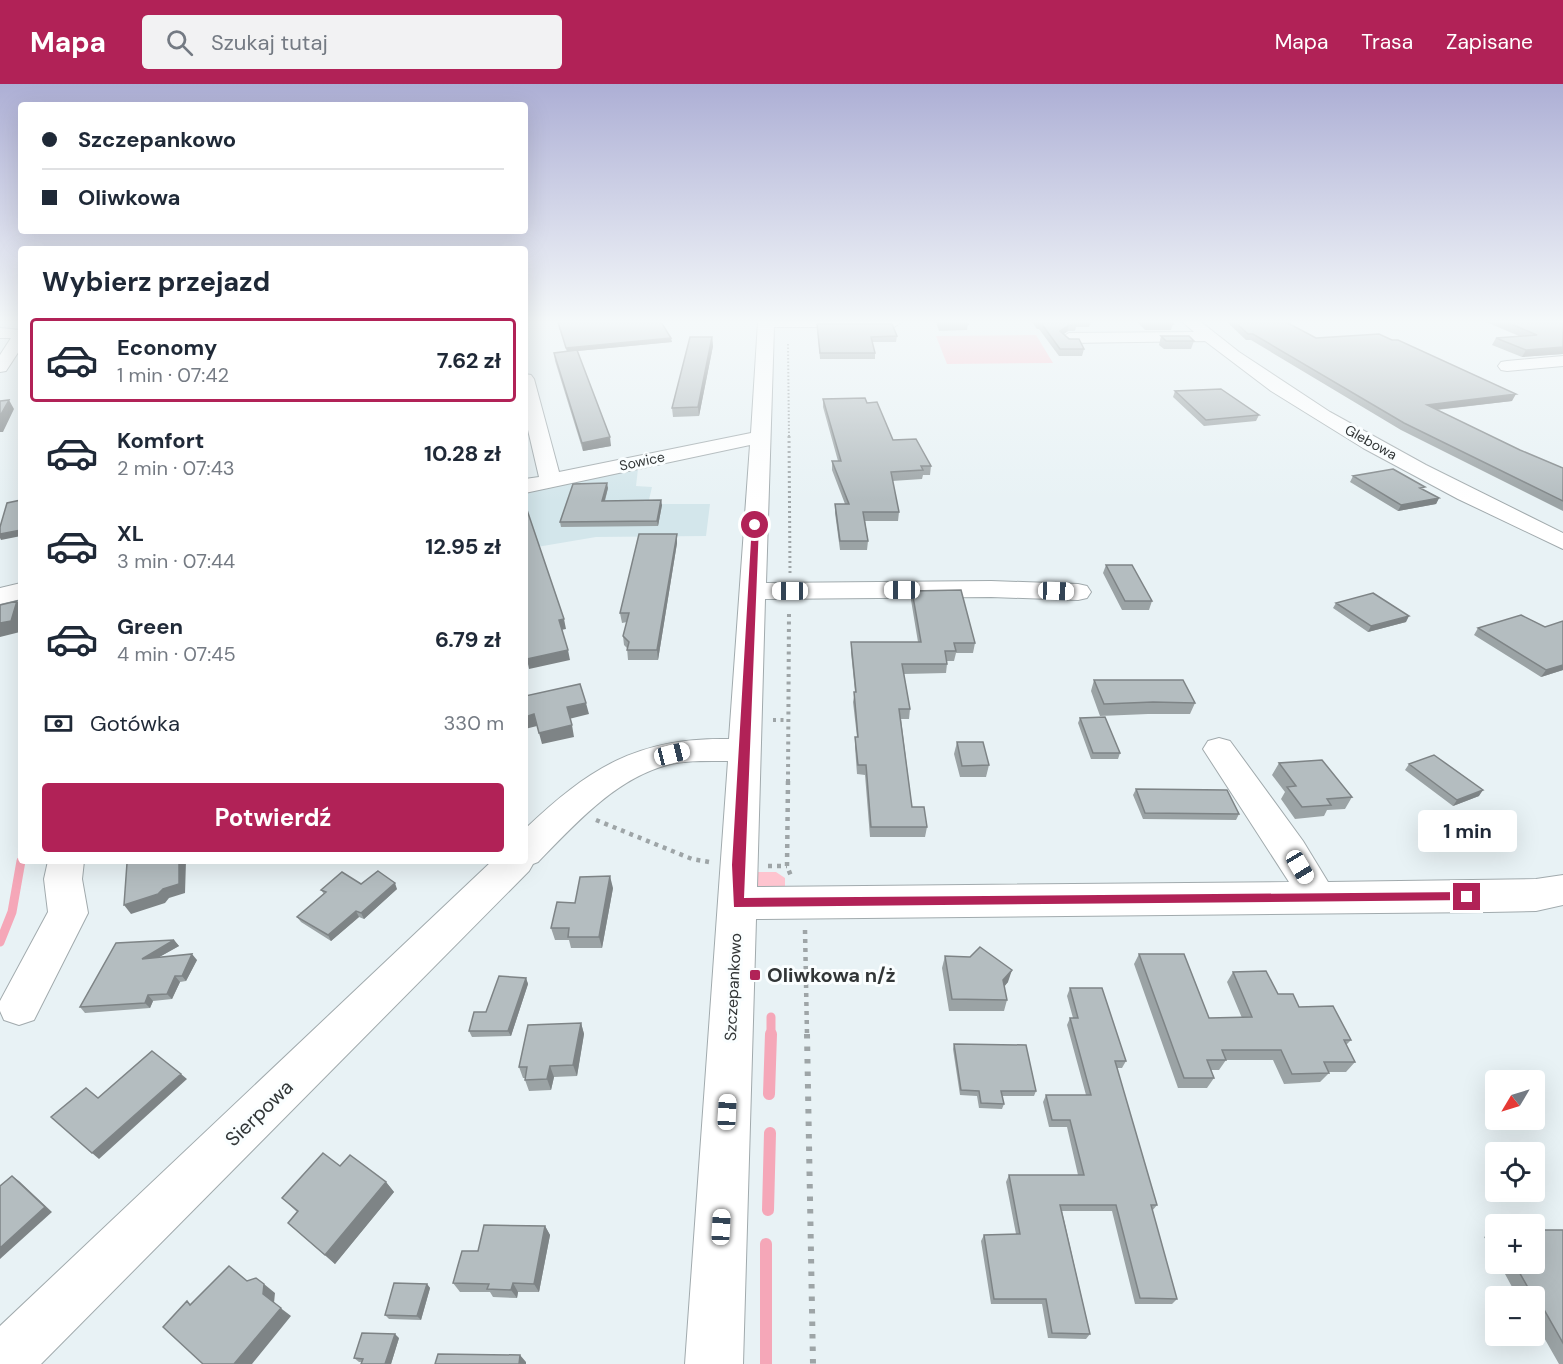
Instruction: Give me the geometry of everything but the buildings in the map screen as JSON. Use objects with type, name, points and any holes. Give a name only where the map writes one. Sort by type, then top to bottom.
[{"type":"street","name":"Szczepankowo","points":[[714,1364],[763,382]]},
{"type":"street","name":"Glebowa","points":[[1271,382],[1341,426],[1427,473],[1563,542]]},
{"type":"street","points":[[528,391],[551,480]]},
{"type":"street","name":"Sowice","points":[[528,485],[760,437]]},
{"type":"street","points":[[752,591],[991,589],[1078,592]]},
{"type":"street","points":[[0,596],[18,592]]},
{"type":"street","points":[[1219,749],[1290,851],[1318,898]]},
{"type":"street","points":[[528,849],[573,805],[604,780],[626,768],[687,750],[745,750]]},
{"type":"street","points":[[19,1006],[68,913],[63,879],[66,864]]},
{"type":"street","name":"Sierpowa","points":[[1,1364],[513,864]]},
{"type":"street","points":[[738,903],[1536,895],[1563,890]]},
{"type":"path","points":[[592,819],[692,859],[712,863]]},
{"type":"path","points":[[805,917],[813,1364]]},
{"type":"shaded area","points":[[638,469],[636,486],[652,487],[648,504],[710,504],[706,536],[596,537],[528,548],[528,492]]},
{"type":"shaded area","points":[[753,872],[776,872],[785,878],[785,894],[763,891],[755,885]]},
{"type":"waterway","points":[[0,942],[12,912],[20,864]]},
{"type":"waterway","points":[[771,1017],[771,1034]]},
{"type":"waterway","points":[[769,1094],[771,1034]]},
{"type":"waterway","points":[[768,1210],[770,1133]]},
{"type":"waterway","points":[[766,1244],[766,1364]]},
{"type":"place","name":"Oliwkowa n/ż","points":[[755,975]]},
{"type":"route","points":[[755,525],[738,903],[1467,897]]}]
